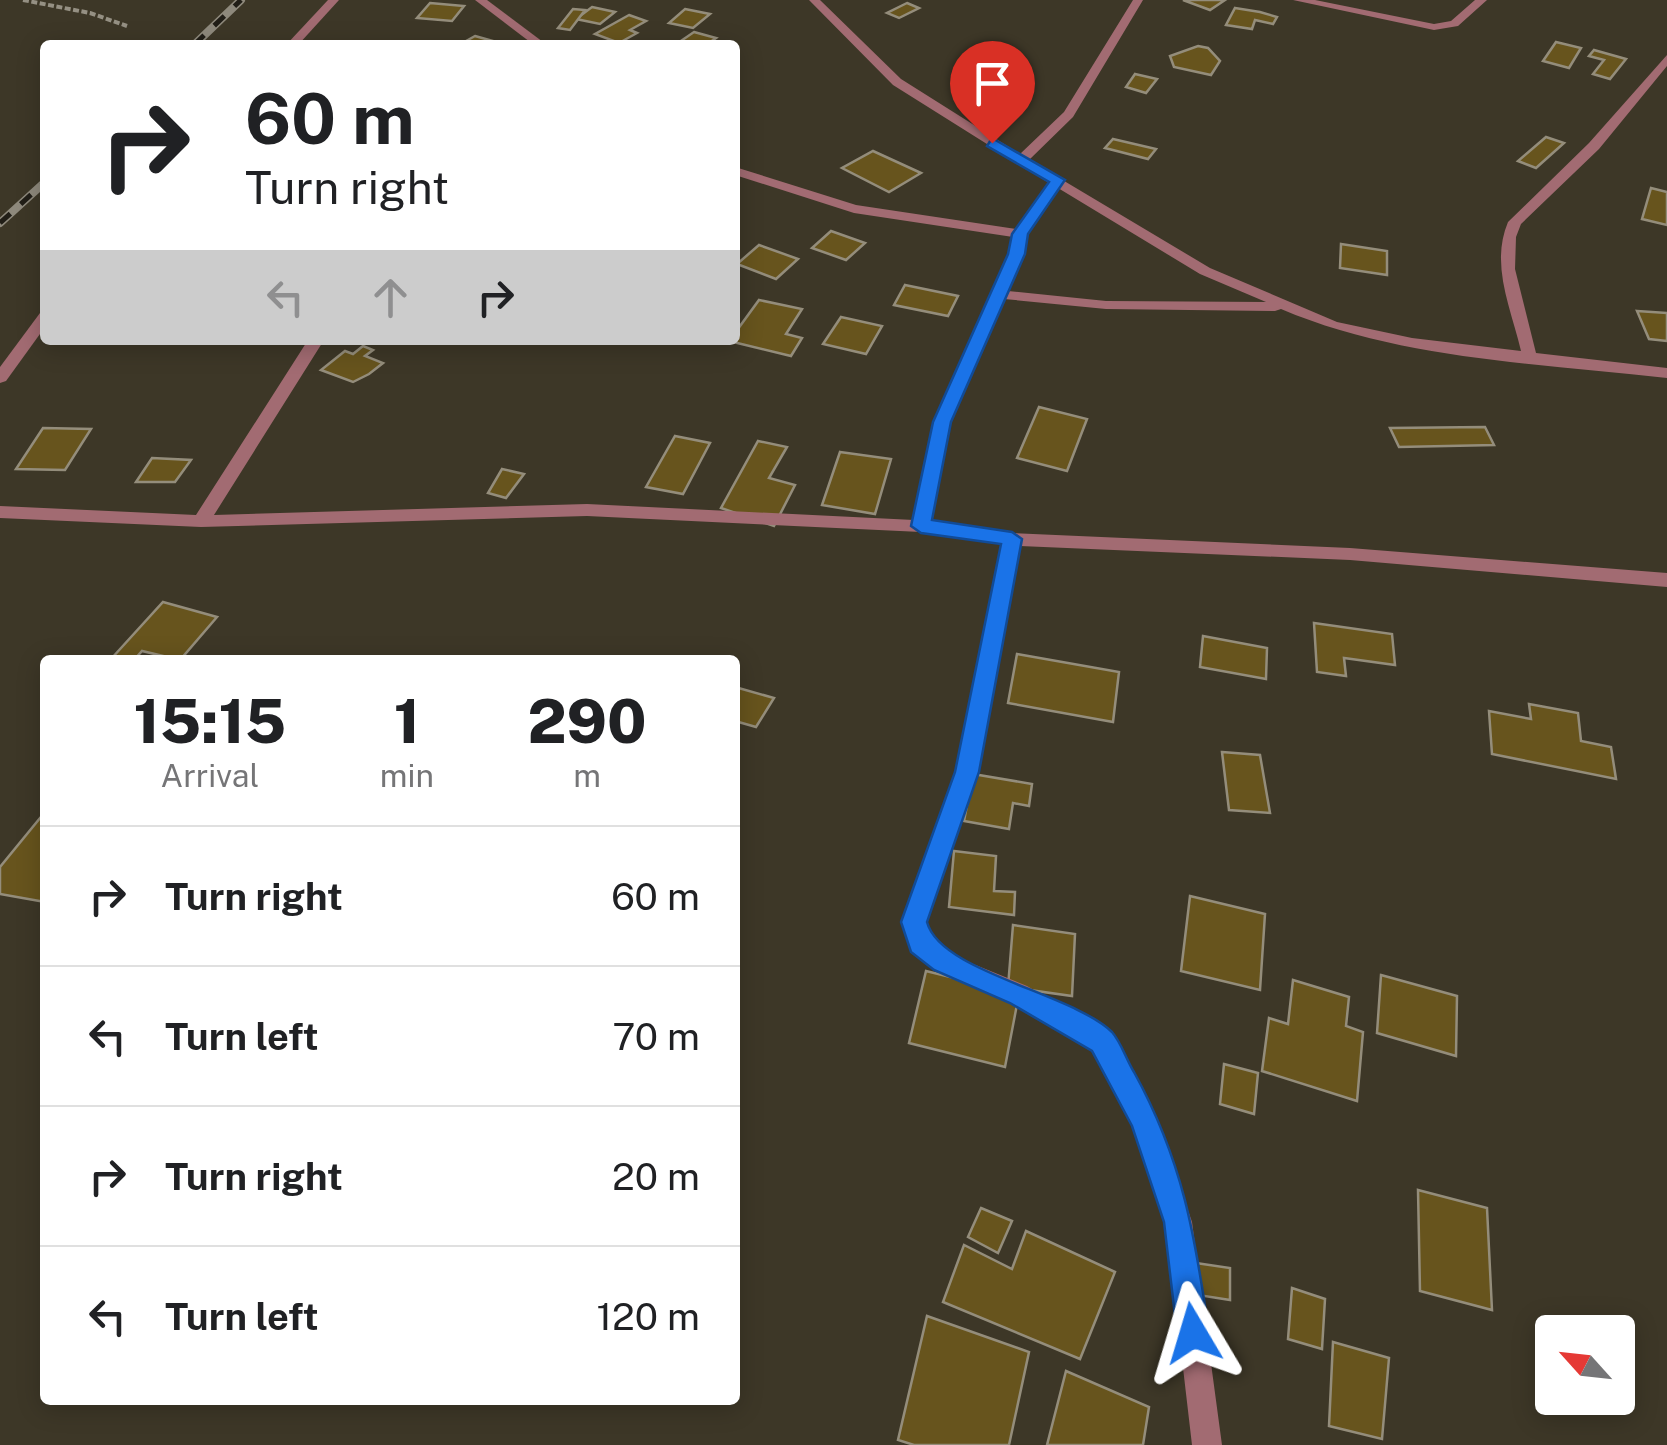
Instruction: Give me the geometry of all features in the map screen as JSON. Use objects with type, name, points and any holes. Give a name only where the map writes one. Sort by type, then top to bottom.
[{"type":"street","points":[[297,40],[334,0]]},
{"type":"street","points":[[480,0],[534,40]]},
{"type":"street","points":[[814,0],[897,82],[1205,271],[1283,307],[1332,325],[1412,343],[1667,373]]},
{"type":"street","points":[[1022,160],[1070,114],[1138,0]]},
{"type":"street","points":[[1298,0],[1434,27],[1454,24],[1482,0]]},
{"type":"street","points":[[1530,354],[1509,276],[1507,236],[1515,222],[1594,146],[1667,59]]},
{"type":"street","points":[[740,173],[854,209],[1020,234]]},
{"type":"street","points":[[921,526],[942,422],[1016,254],[1020,234],[1057,180]]},
{"type":"street","points":[[998,294],[1106,305],[1283,307]]},
{"type":"street","points":[[0,378],[40,323]]},
{"type":"street","points":[[201,522],[313,345]]},
{"type":"street","points":[[0,512],[201,522],[587,510],[921,526],[1012,539],[1350,554],[1667,580]]},
{"type":"street","points":[[1012,539],[967,772],[914,922],[920,944],[943,962],[1019,994],[1102,1042],[1144,1120],[1179,1222],[1207,1445]]},
{"type":"path","points":[[23,0],[90,13],[128,26]]},
{"type":"building","points":[[1183,0],[1225,0],[1210,10]]},
{"type":"building","points":[[430,3],[464,6],[452,21],[417,18]]},
{"type":"building","points":[[907,3],[919,8],[899,18],[887,13]]},
{"type":"building","points":[[592,7],[615,12],[600,24],[576,19]]},
{"type":"building","points":[[1235,8],[1277,17],[1273,24],[1255,20],[1252,29],[1226,25]]},
{"type":"building","points":[[573,9],[585,10],[570,30],[558,28]]},
{"type":"building","points":[[685,9],[710,14],[693,28],[669,23]]},
{"type":"building","points":[[629,15],[646,21],[630,30],[637,33],[624,40],[595,34]]},
{"type":"building","points":[[694,32],[716,38],[713,40],[682,40]]},
{"type":"building","points":[[1556,42],[1581,48],[1569,68],[1543,61]]},
{"type":"building","points":[[1198,46],[1208,48],[1220,61],[1211,75],[1174,67],[1170,56]]},
{"type":"building","points":[[1594,50],[1626,59],[1610,79],[1593,74],[1604,60],[1589,56]]},
{"type":"building","points":[[1135,74],[1157,79],[1146,93],[1126,87]]},
{"type":"building","points":[[1546,137],[1564,143],[1536,168],[1518,161]]},
{"type":"building","points":[[1113,139],[1156,149],[1148,159],[1105,148]]},
{"type":"building","points":[[873,151],[921,173],[889,192],[842,168]]},
{"type":"building","points":[[1651,188],[1667,192],[1667,225],[1642,219]]},
{"type":"building","points":[[831,231],[865,243],[846,260],[812,248]]},
{"type":"building","points":[[1341,244],[1387,251],[1387,275],[1340,268]]},
{"type":"building","points":[[759,245],[798,259],[776,279],[740,265]]},
{"type":"building","points":[[905,285],[958,296],[948,316],[894,305]]},
{"type":"building","points":[[759,300],[802,309],[786,334],[802,338],[791,356],[740,344],[740,326]]},
{"type":"building","points":[[1637,311],[1667,313],[1667,341],[1649,339]]},
{"type":"building","points":[[841,317],[882,326],[866,354],[823,344]]},
{"type":"building","points":[[363,346],[373,350],[365,356],[383,363],[369,374],[353,382],[321,370],[345,351],[353,354]]},
{"type":"building","points":[[1039,407],[1087,419],[1067,471],[1017,458]]},
{"type":"building","points":[[1485,427],[1494,445],[1399,447],[1390,428]]},
{"type":"building","points":[[43,428],[91,429],[65,470],[16,469]]},
{"type":"building","points":[[675,436],[710,443],[683,494],[646,487]]},
{"type":"building","points":[[758,441],[787,447],[769,478],[795,485],[774,526],[721,508]]},
{"type":"building","points":[[840,452],[891,459],[875,514],[822,505]]},
{"type":"building","points":[[152,458],[191,460],[175,482],[136,482]]},
{"type":"building","points":[[502,469],[524,474],[506,498],[488,493]]},
{"type":"building","points":[[163,602],[217,617],[184,655],[142,651],[138,655],[115,655]]},
{"type":"building","points":[[1314,623],[1392,634],[1395,665],[1344,658],[1346,676],[1317,672]]},
{"type":"building","points":[[1203,636],[1267,648],[1266,679],[1200,667]]},
{"type":"building","points":[[1017,654],[1119,672],[1113,722],[1008,703]]},
{"type":"building","points":[[740,688],[774,698],[756,727],[740,722]]},
{"type":"building","points":[[1529,704],[1578,713],[1581,741],[1611,747],[1616,779],[1492,754],[1489,711],[1531,719]]},
{"type":"building","points":[[1222,752],[1260,755],[1270,813],[1229,810]]},
{"type":"building","points":[[973,774],[1032,784],[1029,806],[1013,803],[1009,829],[964,821]]},
{"type":"building","points":[[40,818],[40,901],[0,894],[0,867]]},
{"type":"building","points":[[954,851],[996,856],[994,891],[1015,892],[1014,915],[949,907]]},
{"type":"building","points":[[1190,896],[1265,914],[1260,990],[1181,971]]},
{"type":"building","points":[[1013,925],[1075,934],[1072,996],[1008,987]]},
{"type":"building","points":[[926,971],[1019,994],[1005,1067],[909,1043]]},
{"type":"building","points":[[1381,975],[1457,996],[1456,1056],[1377,1033]]},
{"type":"building","points":[[1293,980],[1349,997],[1346,1026],[1363,1032],[1357,1101],[1262,1071],[1269,1018],[1288,1024]]},
{"type":"building","points":[[1224,1064],[1258,1073],[1254,1114],[1220,1104]]},
{"type":"building","points":[[1418,1190],[1487,1208],[1492,1310],[1420,1291]]},
{"type":"building","points":[[981,1208],[1012,1221],[998,1253],[968,1237]]},
{"type":"building","points":[[1026,1231],[1115,1272],[1080,1359],[943,1302],[964,1245],[1012,1269]]},
{"type":"building","points":[[1196,1263],[1230,1268],[1230,1300],[1198,1295]]},
{"type":"building","points":[[1292,1288],[1325,1299],[1322,1349],[1288,1339]]},
{"type":"building","points":[[927,1316],[1029,1352],[1009,1445],[914,1445],[898,1440]]},
{"type":"building","points":[[1333,1342],[1389,1358],[1382,1439],[1329,1426]]},
{"type":"building","points":[[1066,1371],[1149,1407],[1143,1445],[1047,1445]]},
{"type":"railway","points":[[199,40],[241,0]]},
{"type":"railway","points":[[0,223],[40,187]]},
{"type":"route","points":[[992,143],[1057,180],[1020,234],[1016,254],[942,422],[921,526],[1012,539],[967,772],[914,922],[920,944],[943,962],[1019,994],[1102,1042],[1144,1120],[1179,1222],[1193,1333]]}]
